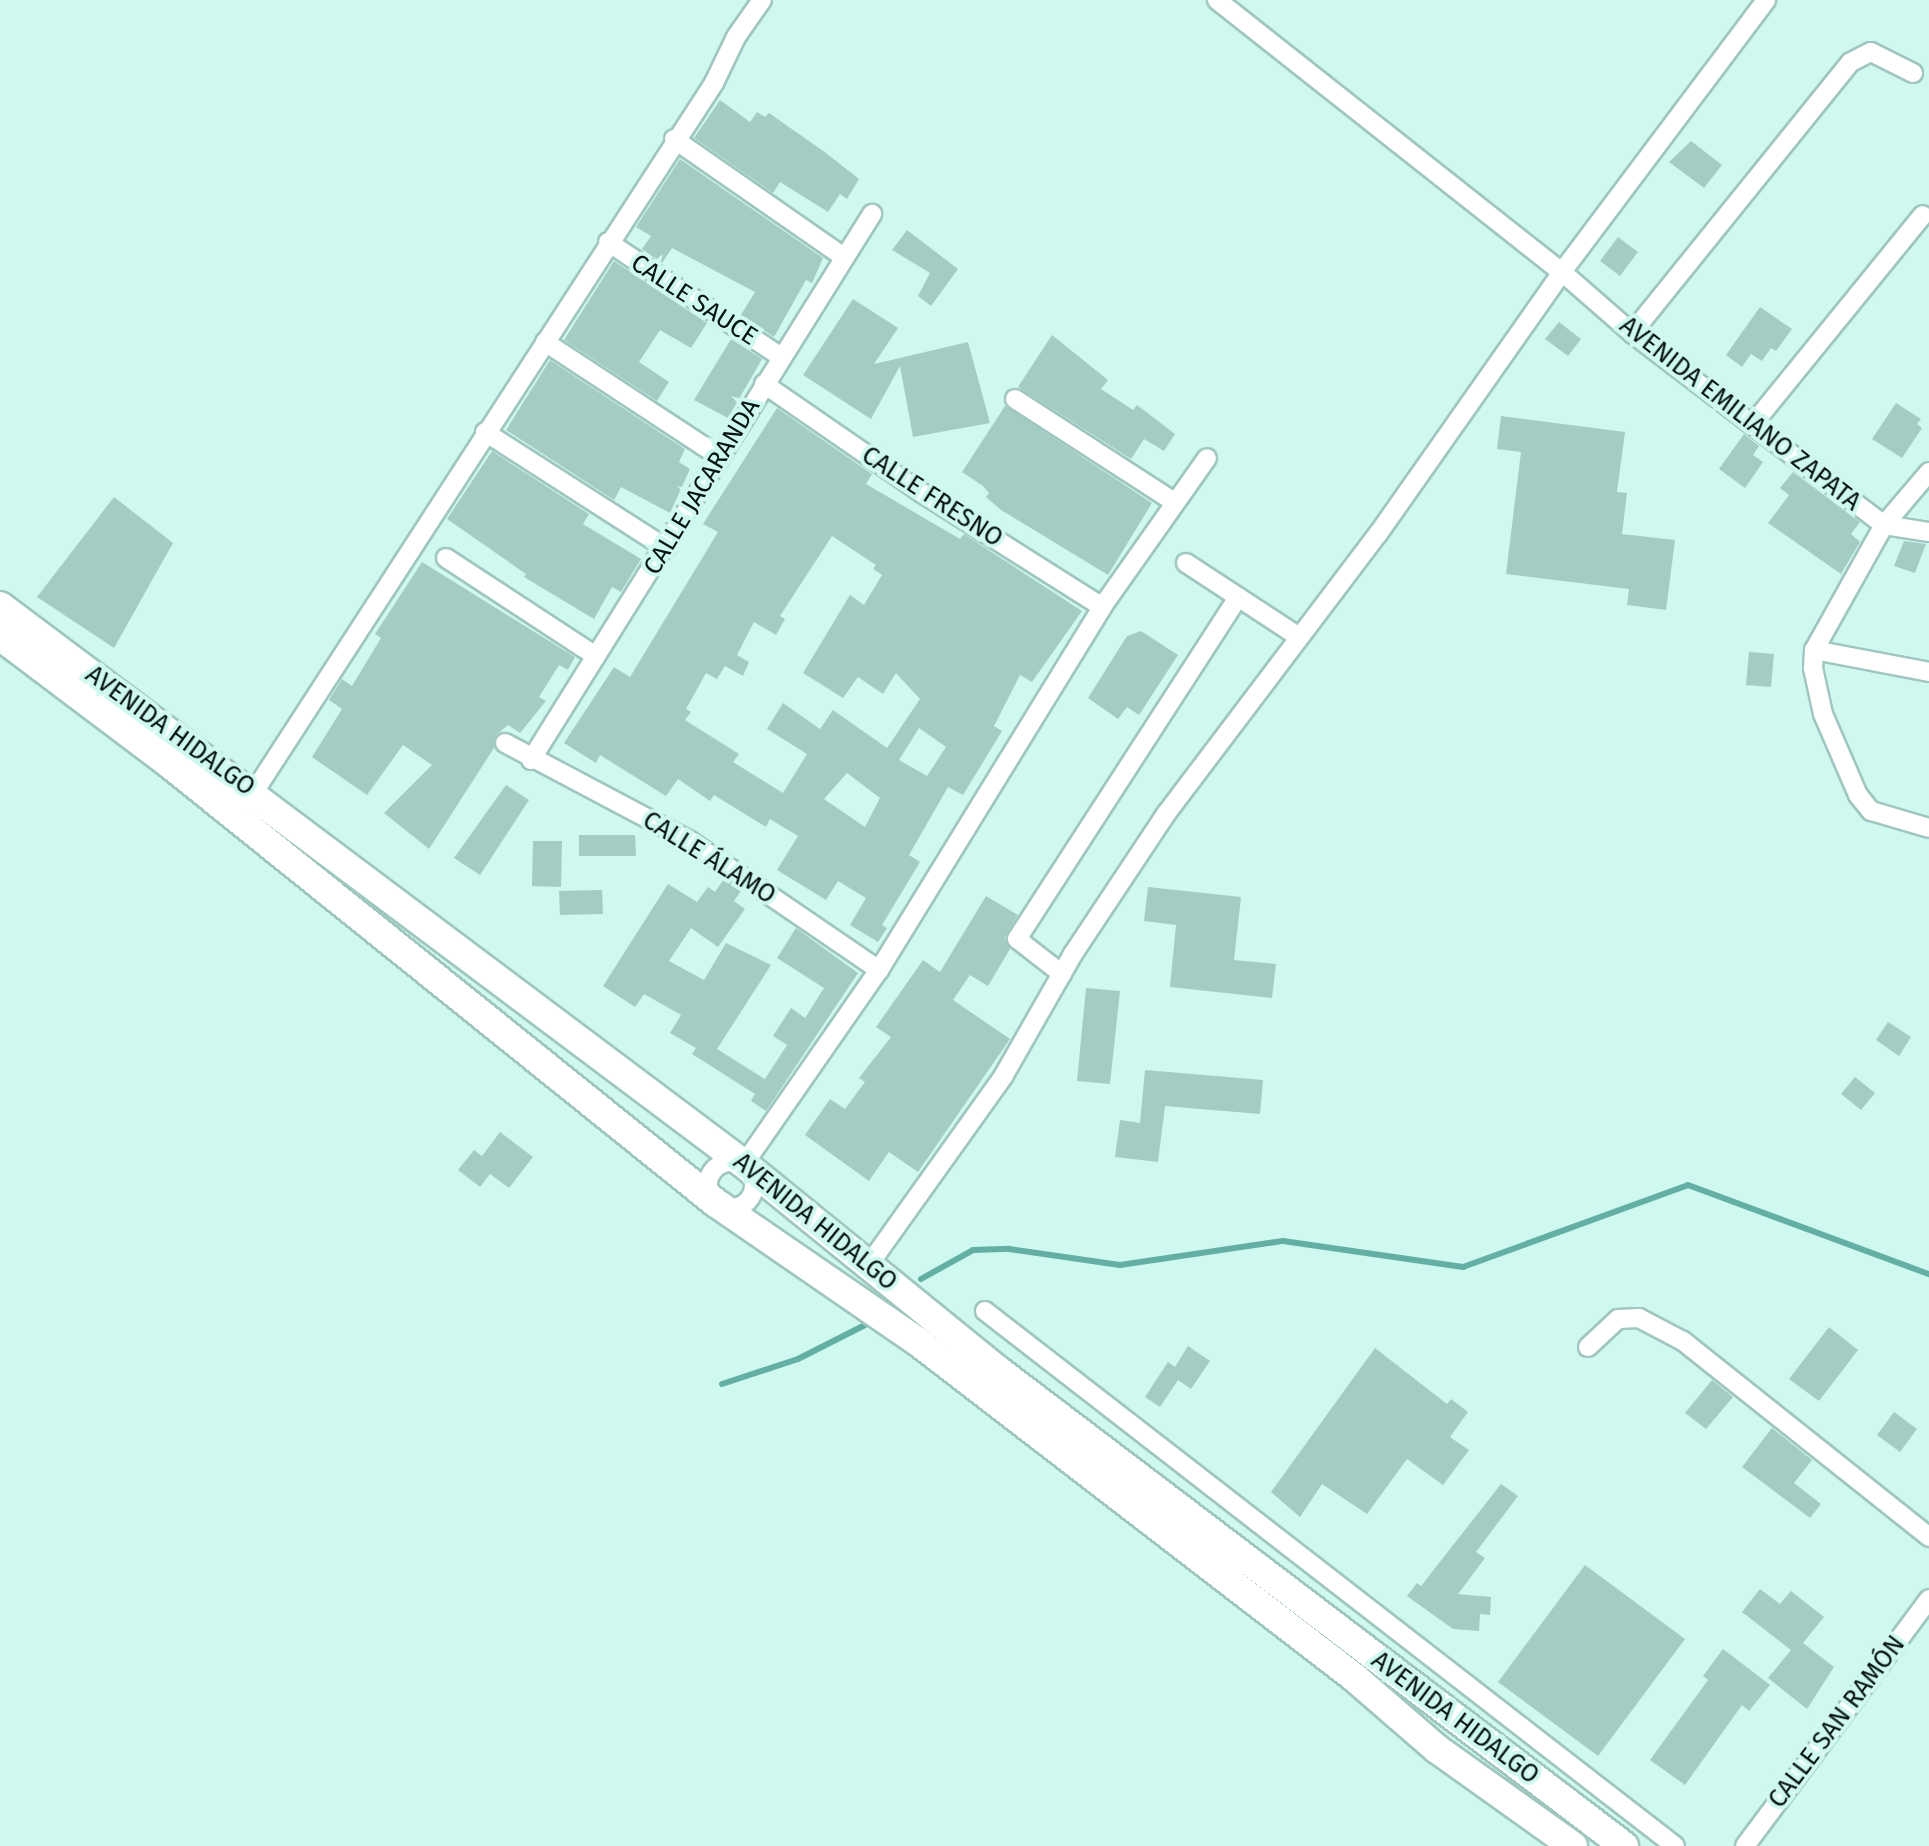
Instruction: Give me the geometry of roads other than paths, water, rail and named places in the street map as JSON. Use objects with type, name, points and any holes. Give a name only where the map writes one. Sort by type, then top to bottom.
[{"type":"main road","name":"AVENIDA HIDALGO","points":[[0,606],[254,792],[390,901],[744,1164],[999,1371],[1624,1846]]},
{"type":"main road","name":"AVENIDA HIDALGO","points":[[0,636],[186,777],[716,1203],[917,1341],[1355,1678],[1437,1748],[1572,1846]]},
{"type":"street","points":[[254,792],[714,83],[736,37],[762,0]]},
{"type":"street","name":"AVENIDA EMILIANO ZAPATA","points":[[1217,0],[1562,272],[1632,332],[1884,525],[1929,532]]},
{"type":"street","points":[[868,1266],[1004,1075],[1062,974],[1166,814],[1378,534],[1562,272],[1766,0]]},
{"type":"street","points":[[1632,332],[1851,62],[1870,52],[1913,73]]},
{"type":"street","points":[[674,140],[844,257]]},
{"type":"street","name":"CALLE JACARANDA","points":[[531,760],[872,214]]},
{"type":"street","points":[[1753,424],[1924,215]]},
{"type":"street","name":"CALLE SAUCE","points":[[608,242],[781,357]]},
{"type":"street","points":[[545,342],[720,457]]},
{"type":"street","name":"CALLE FRESNO","points":[[764,384],[922,493],[1102,607]]},
{"type":"street","points":[[1015,399],[1174,502]]},
{"type":"street","points":[[485,432],[666,548]]},
{"type":"street","points":[[744,1164],[879,970],[1102,607],[1207,458]]},
{"type":"street","points":[[1929,472],[1884,525],[1814,650],[1813,668],[1823,714],[1858,795],[1871,811],[1929,828]]},
{"type":"street","points":[[446,558],[596,656]]},
{"type":"street","points":[[1186,564],[1298,638]]},
{"type":"street","points":[[1062,974],[1017,939],[1238,598]]},
{"type":"street","points":[[1814,650],[1929,672]]},
{"type":"street","name":"CALLE ÁLAMO","points":[[505,744],[690,841],[879,970]]},
{"type":"street","points":[[728,1162],[744,1164],[754,1182],[750,1200],[736,1209],[716,1203],[706,1186],[710,1170],[728,1162]]},
{"type":"street","points":[[984,1311],[1676,1846]]},
{"type":"street","points":[[1588,1347],[1618,1320],[1639,1318],[1683,1341],[1929,1537]]},
{"type":"street","name":"CALLE SAN RAMÓN","points":[[1745,1846],[1929,1599]]},
{"type":"waterway","points":[[921,1279],[973,1250],[1009,1249],[1120,1265],[1283,1241],[1463,1267],[1688,1185],[1929,1274]]},
{"type":"waterway","points":[[722,1384],[798,1359],[873,1321]]}]
